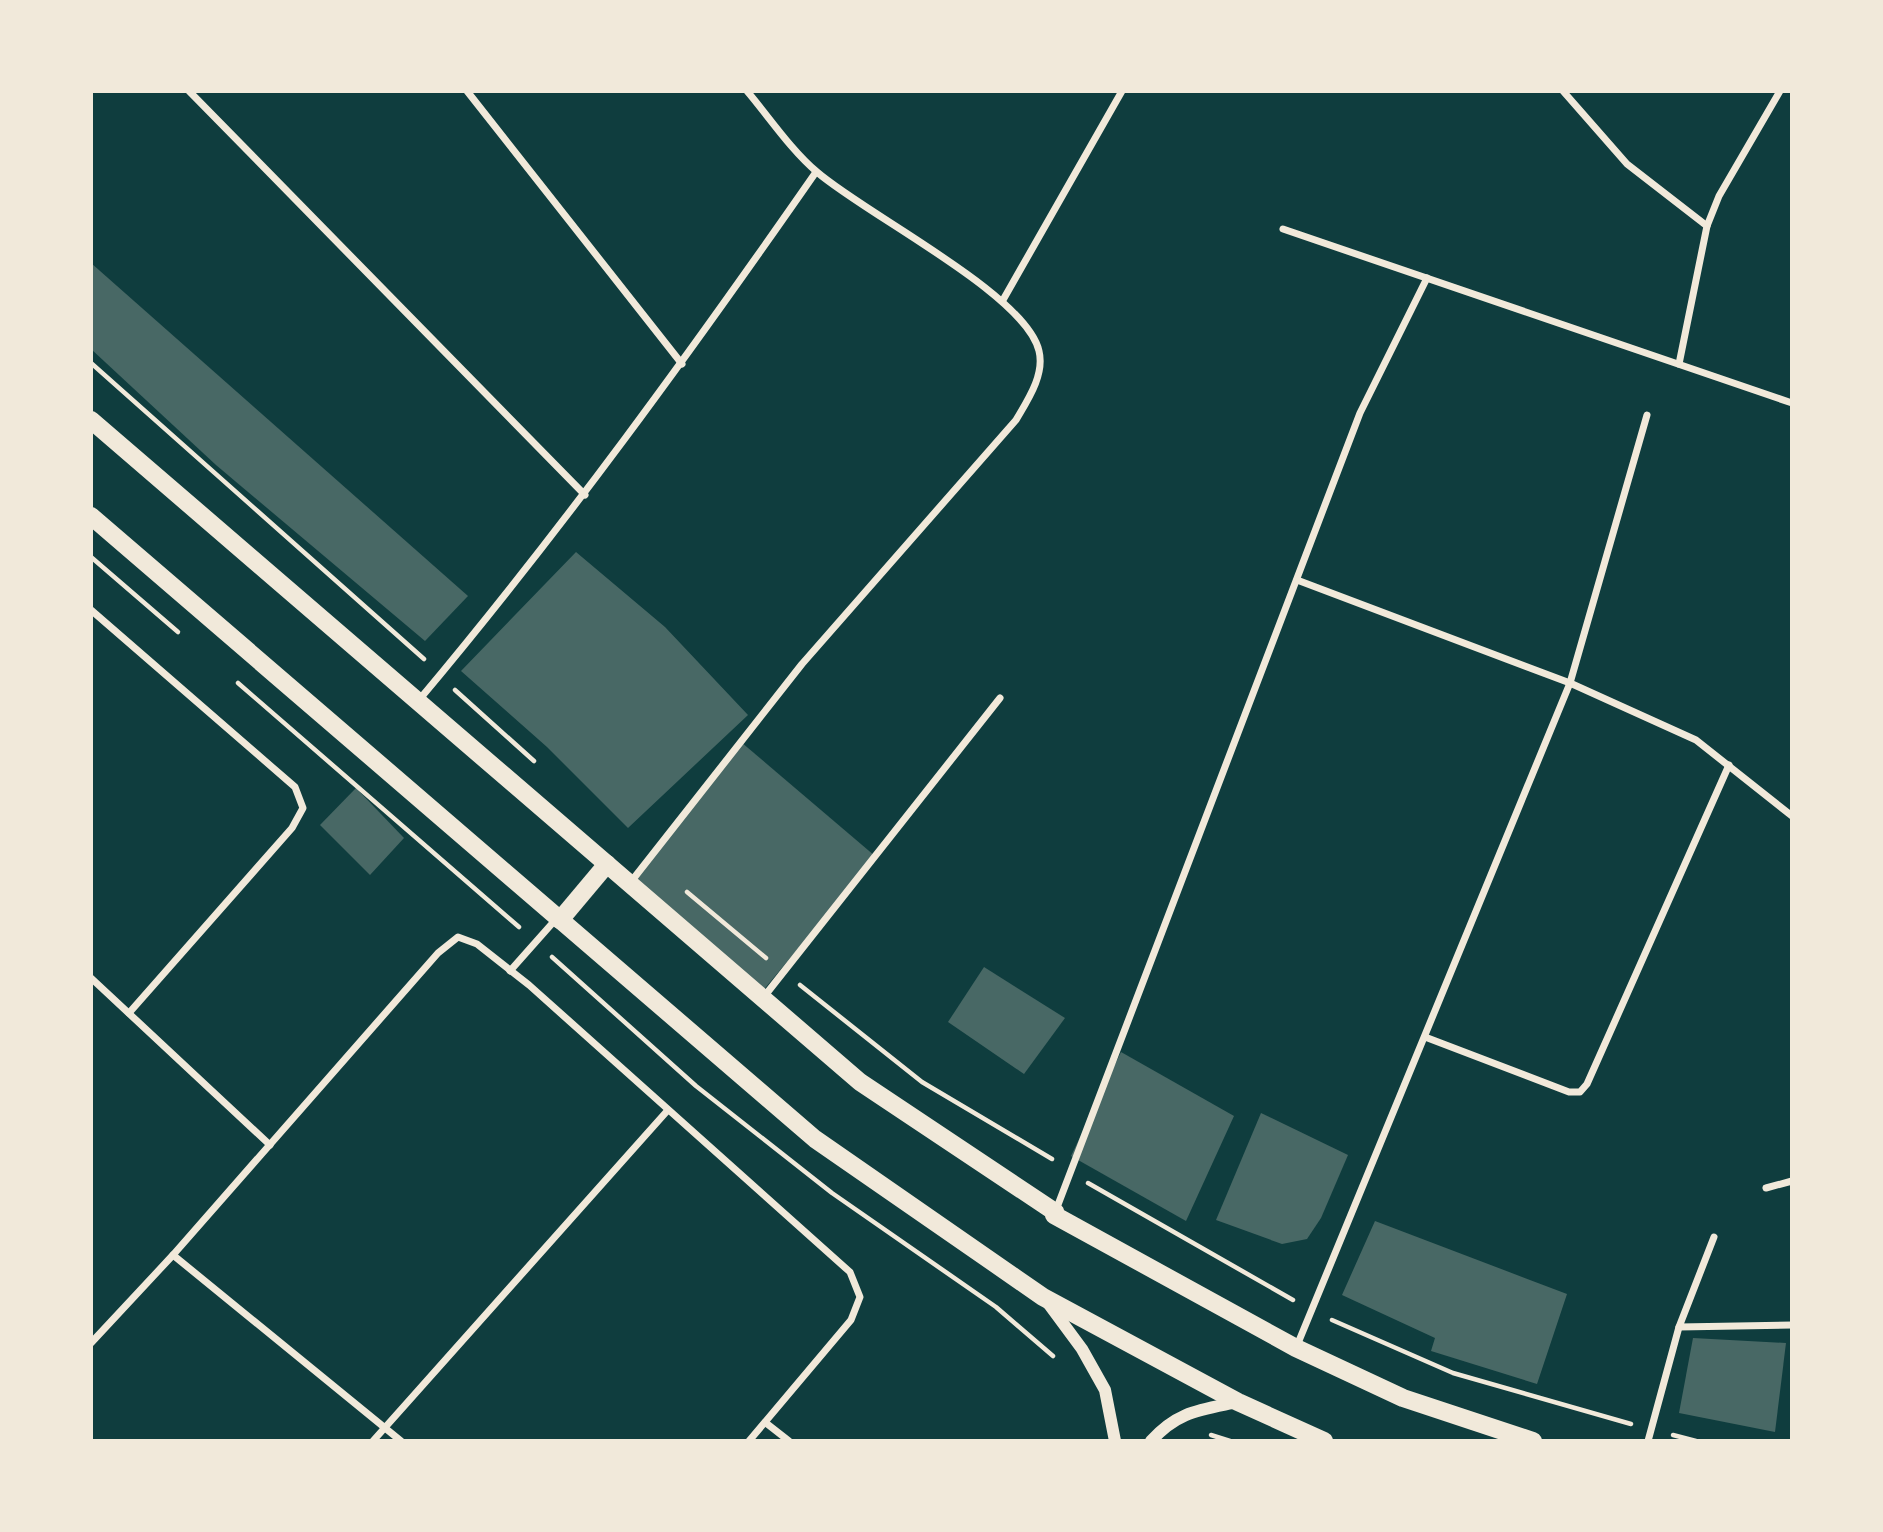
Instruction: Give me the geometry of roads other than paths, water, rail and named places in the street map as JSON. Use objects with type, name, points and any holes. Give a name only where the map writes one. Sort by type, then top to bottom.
[{"type":"main road","points":[[91,420],[860,1082],[1055,1212],[1054,1215],[1296,1348],[1403,1398],[1533,1441]]},
{"type":"main road","points":[[91,516],[815,1139],[1043,1297],[1238,1402],[1324,1441]]},
{"type":"main road","points":[[559,919],[607,864]]},
{"type":"street","points":[[189,91],[585,495]]},
{"type":"street","points":[[467,91],[682,364]]},
{"type":"street","points":[[630,884],[802,664],[1016,420],[1039,373],[1040,353],[1032,332],[1003,300],[816,172],[747,91]]},
{"type":"street","points":[[1003,300],[1122,91]]},
{"type":"street","points":[[1563,91],[1628,164],[1707,226]]},
{"type":"street","points":[[1679,364],[1707,226],[1719,196],[1780,91]]},
{"type":"street","points":[[418,702],[585,495],[682,364],[816,172]]},
{"type":"street","points":[[1283,229],[1792,403]]},
{"type":"street","points":[[1055,1212],[1360,413],[1427,278]]},
{"type":"street","points":[[1296,1348],[1570,683],[1647,415]]},
{"type":"street","points":[[1297,580],[1570,683],[1696,740],[1792,816]]},
{"type":"street","points":[[91,610],[295,787],[303,808],[292,828],[129,1013]]},
{"type":"street","points":[[762,998],[1000,698]]},
{"type":"street","points":[[1425,1037],[1569,1092],[1580,1092],[1587,1084],[1729,765]]},
{"type":"street","points":[[510,971],[559,919]]},
{"type":"street","points":[[91,1343],[173,1255],[438,953],[458,937],[477,944],[510,971],[850,1272],[860,1297],[850,1320],[749,1441]]},
{"type":"street","points":[[91,978],[270,1145]]},
{"type":"street","points":[[373,1441],[668,1110]]},
{"type":"street","points":[[1766,1188],[1792,1181]]},
{"type":"street","points":[[1648,1441],[1679,1327],[1714,1237]]},
{"type":"street","points":[[173,1255],[401,1441]]},
{"type":"street","points":[[1043,1297],[1082,1349],[1105,1390],[1115,1441]]},
{"type":"street","points":[[1679,1327],[1792,1325]]},
{"type":"street","points":[[1151,1441],[1168,1421],[1197,1410],[1238,1402]]},
{"type":"street","points":[[766,1423],[789,1441]]}]
